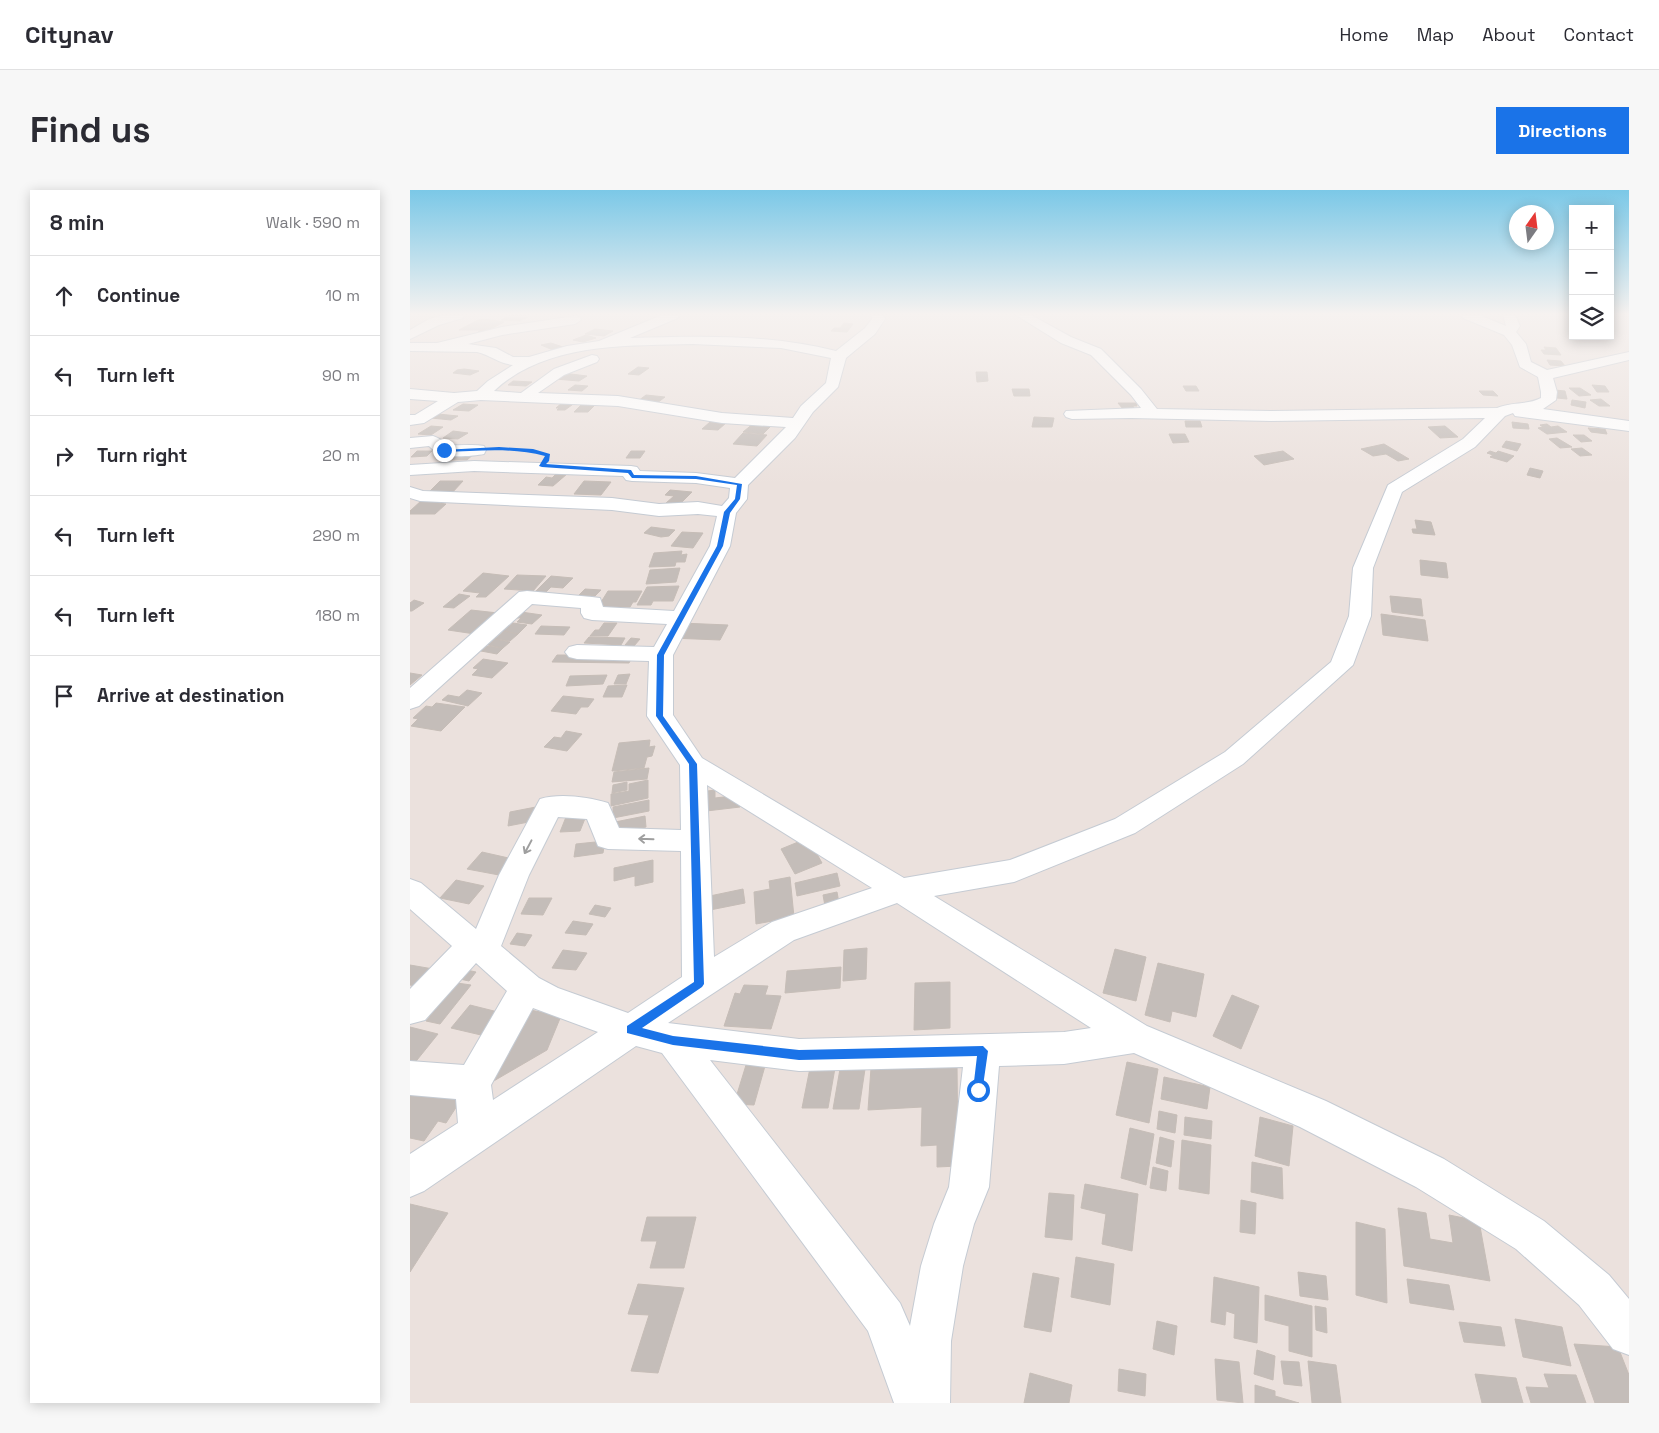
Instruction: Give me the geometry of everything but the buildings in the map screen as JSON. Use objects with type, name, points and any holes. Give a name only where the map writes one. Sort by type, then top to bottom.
[{"type":"street","points":[[480,395],[486,374],[494,372]]},
{"type":"street","points":[[525,398],[534,389],[560,372]]},
{"type":"street","points":[[836,372],[833,384],[807,409],[789,435],[740,484],[738,499],[727,512],[720,546],[662,654],[660,716],[693,764],[1135,1036],[1313,1114],[1430,1173],[1530,1235],[1594,1290],[1629,1333]]},
{"type":"street","points":[[1116,372],[1136,392],[1152,413]]},
{"type":"street","points":[[1539,372],[1545,375],[1560,372]]},
{"type":"street","points":[[410,1177],[478,1130],[782,931],[900,890],[1014,871],[1125,826],[1234,758],[1341,665],[1360,616],[1363,568],[1394,489],[1469,444],[1502,412],[1511,408],[1543,405],[1548,400],[1550,392],[1545,375]]},
{"type":"street","points":[[410,394],[454,398],[480,395],[618,401],[722,418],[798,423]]},
{"type":"street","points":[[410,420],[418,420],[454,398]]},
{"type":"street","points":[[1072,414],[1152,413],[1271,416],[1502,412],[1542,414],[1629,426]]},
{"type":"street","points":[[410,443],[433,441],[444,450],[490,449]]},
{"type":"street","points":[[526,450],[548,455],[542,466]]},
{"type":"street","points":[[410,470],[449,466],[542,466],[631,471],[632,476],[696,478],[740,484]]},
{"type":"street","points":[[410,492],[420,496],[612,504],[659,510],[698,508],[727,512]]},
{"type":"street","points":[[410,701],[527,597],[592,603],[592,613],[681,618]]},
{"type":"street","points":[[576,652],[662,654]]},
{"type":"street","points":[[693,764],[699,984]]},
{"type":"street","points":[[410,1009],[413,1009],[478,948],[550,806],[598,810],[608,838],[695,841]]},
{"type":"street","points":[[410,891],[527,988],[547,999],[631,1029],[673,1040],[799,1055],[1064,1048],[1135,1036]]},
{"type":"street","points":[[478,1130],[473,1083],[527,988]]},
{"type":"street","points":[[673,1040],[884,1318],[917,1403]]},
{"type":"street","points":[[927,1403],[930,1341],[942,1266],[954,1224],[969,1187],[983,1051]]},
{"type":"street","points":[[410,1078],[473,1083]]},
{"type":"route","points":[[444,450],[499,448],[533,451],[548,455],[542,466],[631,471],[632,476],[696,478],[740,484],[738,499],[727,512],[720,546],[661,655],[660,716],[693,764],[699,984],[631,1029],[673,1040],[698,1044],[799,1055],[983,1051],[978,1090]]}]
